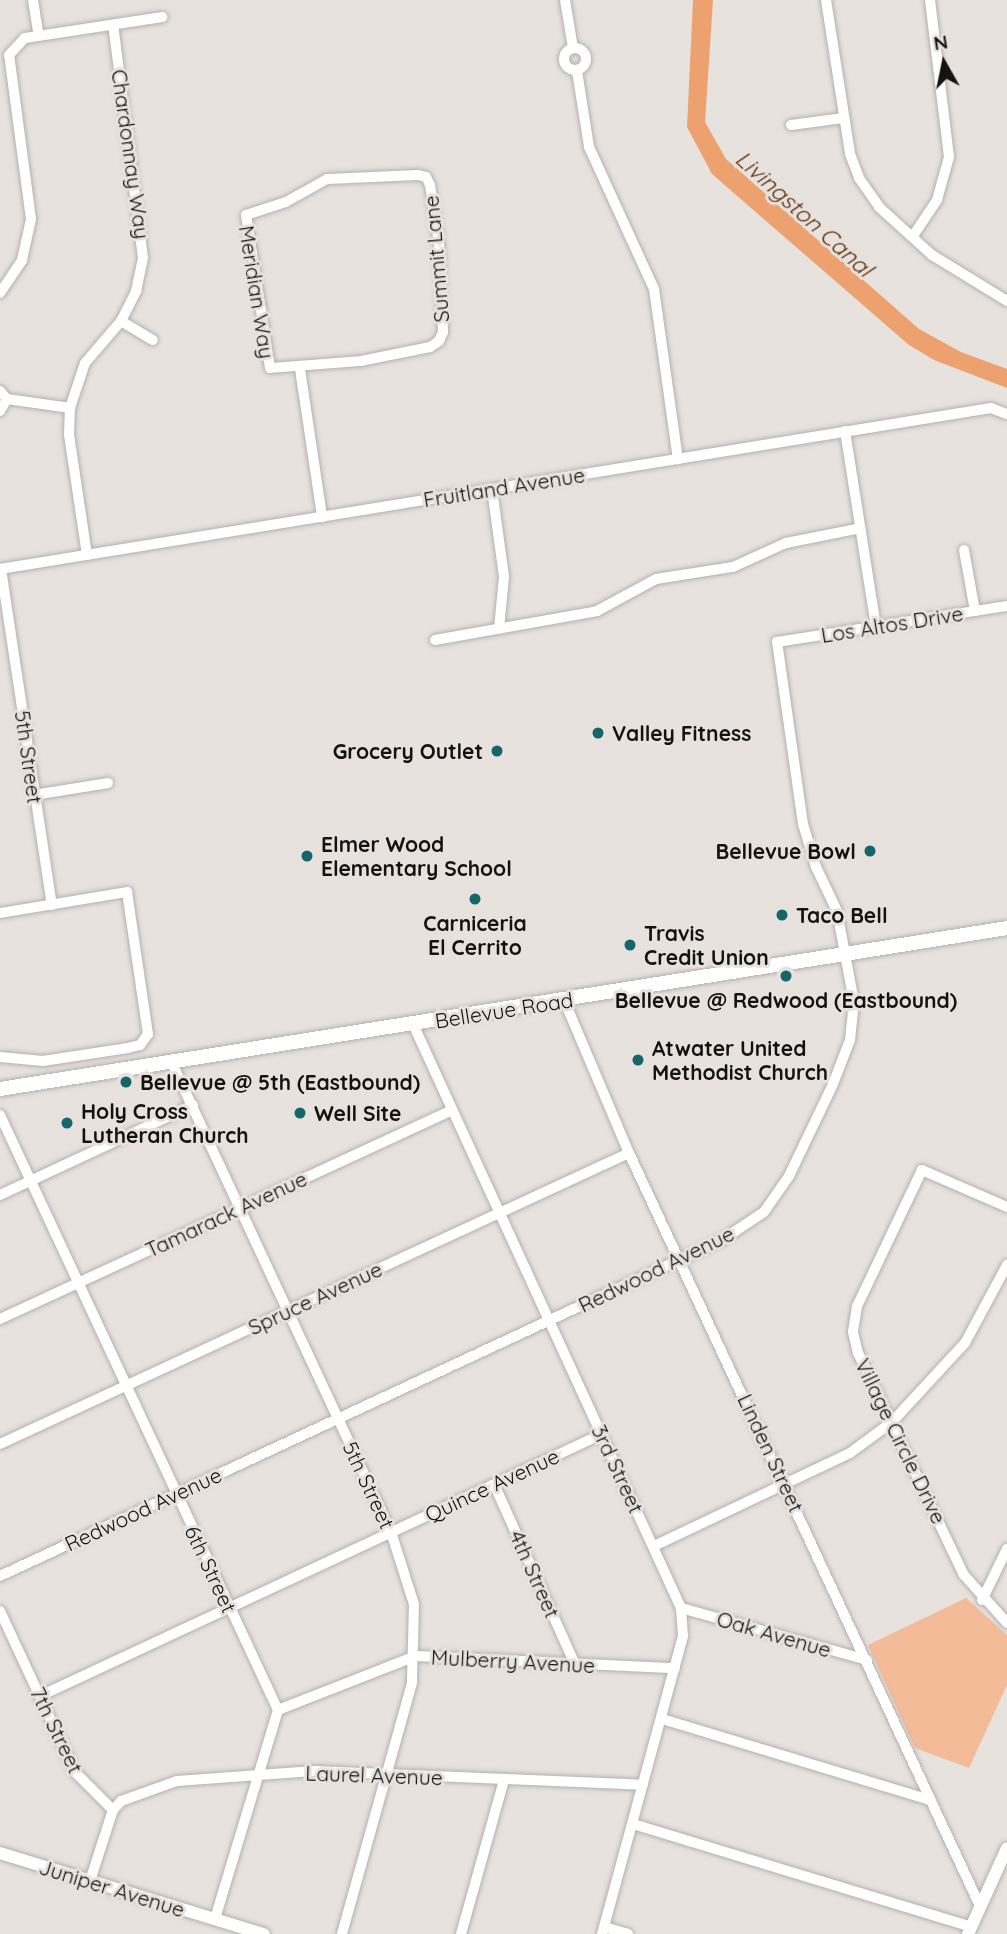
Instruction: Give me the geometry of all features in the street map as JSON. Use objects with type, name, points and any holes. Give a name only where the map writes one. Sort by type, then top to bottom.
[{"type":"main road","name":"Bellevue Road","points":[[0,1089],[1007,928]]},
{"type":"street","points":[[33,0],[39,36]]},
{"type":"street","points":[[565,0],[573,48],[564,60],[568,68],[577,71],[584,67],[586,55],[573,48]]},
{"type":"street","points":[[826,0],[844,118],[859,178],[879,207],[962,277],[1007,301]]},
{"type":"street","points":[[913,236],[937,200],[949,158],[930,0]]},
{"type":"street","points":[[0,293],[22,260],[31,219],[9,55],[25,38],[162,17]]},
{"type":"street","name":"Chardonnay Way","points":[[87,555],[69,435],[70,408],[85,363],[121,321],[136,292],[144,242],[113,25]]},
{"type":"street","points":[[577,71],[589,147],[654,289],[678,459]]},
{"type":"street","points":[[791,125],[844,118]]},
{"type":"street","name":"Meridian Way","points":[[300,369],[270,369],[246,215],[286,202],[327,179],[426,177]]},
{"type":"street","name":"Summit Lane","points":[[300,369],[430,348],[439,341],[443,332],[442,278],[426,177]]},
{"type":"street","points":[[121,321],[153,340]]},
{"type":"street","points":[[300,369],[322,517]]},
{"type":"street","points":[[0,411],[4,395],[70,408]]},
{"type":"street","name":"Fruitland Avenue","points":[[1,569],[991,408],[1007,414]]},
{"type":"street","points":[[845,431],[876,626]]},
{"type":"street","points":[[492,489],[504,577],[499,629]]},
{"type":"street","points":[[435,640],[597,611],[656,579],[733,567],[786,543],[860,528]]},
{"type":"street","points":[[964,550],[975,611]]},
{"type":"street","name":"5th Street","points":[[1,569],[52,905]]},
{"type":"street","name":"Los Altos Drive","points":[[777,642],[1007,606]]},
{"type":"street","name":"Redwood Avenue","points":[[0,1576],[722,1240],[764,1213],[789,1176],[850,1040],[855,1002],[837,911],[816,867],[803,824],[777,642]]},
{"type":"street","points":[[34,794],[108,783]]},
{"type":"street","points":[[0,913],[127,892],[148,1034],[140,1045],[43,1061],[0,1057]]},
{"type":"street","name":"Linden Street","points":[[564,1000],[629,1153],[980,1906]]},
{"type":"street","name":"3rd Street","points":[[413,1024],[681,1608],[683,1636],[603,1930]]},
{"type":"street","name":"5th Street","points":[[171,1061],[391,1532],[414,1604],[416,1656],[342,1934]]},
{"type":"street","points":[[0,1195],[193,1105]]},
{"type":"street","name":"Tamarack Avenue","points":[[0,1319],[452,1110]]},
{"type":"street","name":"6th Street","points":[[0,1115],[228,1608],[278,1710]]},
{"type":"street","name":"Spruce Avenue","points":[[0,1444],[629,1153]]},
{"type":"street","name":"Village Circle Drive","points":[[1007,1207],[922,1170],[857,1306],[853,1332],[858,1353],[964,1575],[982,1600],[1007,1623]]},
{"type":"street","points":[[654,1546],[850,1453],[892,1422],[965,1343],[1007,1265]]},
{"type":"street","name":"Quince Avenue","points":[[40,1696],[602,1434]]},
{"type":"street","name":"4th Street","points":[[494,1484],[575,1664]]},
{"type":"street","points":[[982,1600],[1007,1549]]},
{"type":"street","name":"Oak Avenue","points":[[681,1608],[867,1660]]},
{"type":"street","name":"7th Street","points":[[0,1611],[75,1772],[113,1810]]},
{"type":"street","name":"Mulberry Avenue","points":[[278,1710],[416,1656],[675,1668]]},
{"type":"street","points":[[215,1919],[278,1710]]},
{"type":"street","points":[[662,1719],[931,1800]]},
{"type":"street","name":"Laurel Avenue","points":[[113,1810],[121,1801],[177,1781],[314,1771],[643,1786]]},
{"type":"street","points":[[461,1934],[504,1780]]},
{"type":"street","points":[[90,1881],[113,1810]]},
{"type":"street","points":[[633,1824],[969,1930],[1007,1848]]},
{"type":"street","name":"Juniper Avenue","points":[[0,1853],[264,1934]]},
{"type":"street","points":[[603,1930],[628,1934]]},
{"type":"shaded area","points":[[693,0],[713,0],[705,122],[726,159],[919,329],[961,352],[1007,369],[1007,388],[934,360],[909,345],[712,174],[687,127]]},
{"type":"shaded area","points":[[966,1598],[1007,1635],[1007,1685],[969,1768],[915,1748],[868,1645]]},
{"type":"place","name":"Valley Fitness","points":[[598,733]]},
{"type":"place","name":"Grocery Outlet","points":[[497,751]]},
{"type":"place","name":"Bellevue Bowl","points":[[870,851]]},
{"type":"place","name":"Elmer Wood Elementary School","points":[[307,856]]},
{"type":"place","name":"Carniceria El Cerrito","points":[[475,899]]},
{"type":"place","name":"Taco Bell","points":[[782,915]]},
{"type":"place","name":"Travis Credit Union","points":[[630,945]]},
{"type":"place","name":"Bellevue @ Redwood (Eastbound)","points":[[786,976]]},
{"type":"place","name":"Atwater United Methodist Church","points":[[638,1060]]},
{"type":"place","name":"Bellevue @ 5th (Eastbound)","points":[[126,1082]]},
{"type":"place","name":"Well Site","points":[[300,1113]]},
{"type":"place","name":"Holy Cross Lutheran Church","points":[[67,1123]]},
{"type":"water label","name":"Livingston Canal","points":[[804,214]]}]
